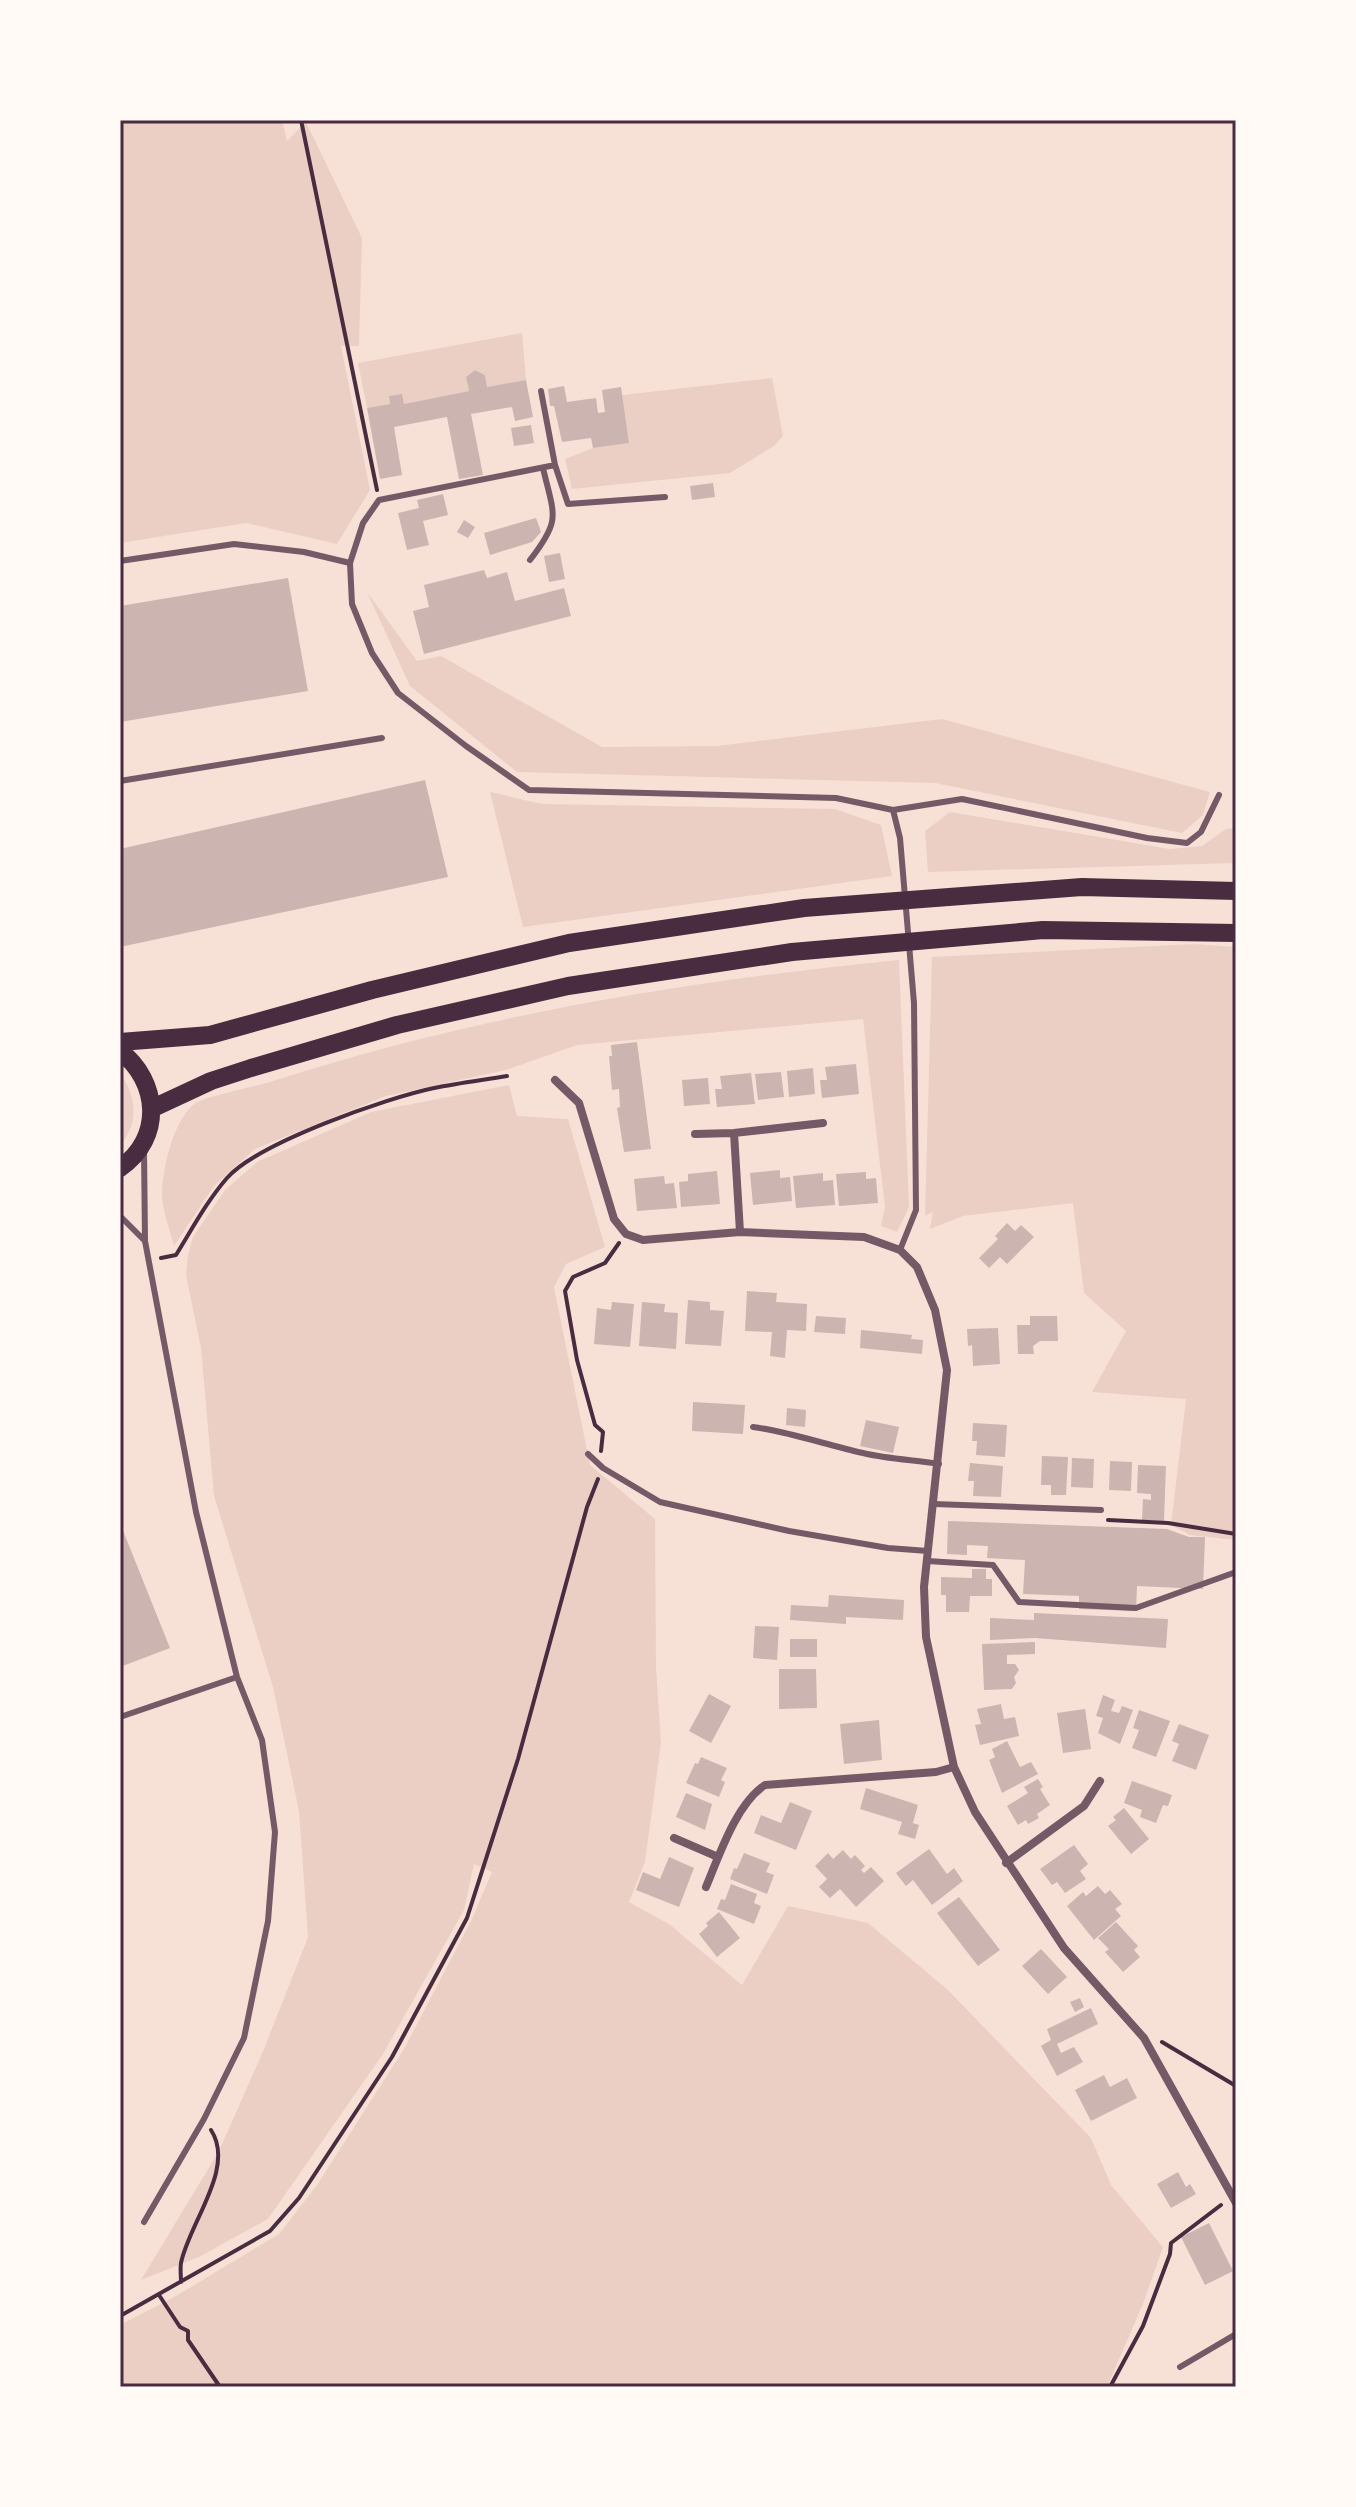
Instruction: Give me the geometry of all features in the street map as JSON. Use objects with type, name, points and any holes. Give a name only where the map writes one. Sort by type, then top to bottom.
[{"type":"highway","points":[[120,1042],[210,1035],[372,990],[569,943],[804,908],[1082,887],[1236,891]]},
{"type":"highway","points":[[153,1108],[211,1081],[368,1034],[583,983],[792,952],[1043,930],[1236,933]]},
{"type":"highway","points":[[120,1051],[136,1065],[147,1082],[153,1108],[143,1144],[120,1168]]},
{"type":"street","points":[[555,1080],[579,1103],[614,1219],[626,1234],[643,1240],[740,1232],[864,1237],[900,1250],[917,1267],[935,1310],[947,1370],[924,1587],[926,1637],[954,1767],[975,1812],[1064,1948],[1144,2038],[1234,2200]]},
{"type":"street","points":[[695,1134],[823,1123]]},
{"type":"street","points":[[734,1133],[740,1232]]},
{"type":"street","points":[[706,1887],[718,1857],[753,1793],[765,1785],[936,1772],[954,1767]]},
{"type":"street","points":[[1006,1863],[1084,1806],[1100,1781]]},
{"type":"street","points":[[674,1838],[718,1857]]},
{"type":"lane","points":[[541,391],[555,465],[568,504],[665,497]]},
{"type":"lane","points":[[555,465],[379,500],[363,523],[350,563],[352,604],[372,653],[398,693],[529,790],[836,798],[893,810],[962,799],[1147,838],[1187,843],[1201,832],[1219,795]]},
{"type":"lane","points":[[530,560],[549,536],[554,519],[543,468]]},
{"type":"lane","points":[[120,561],[234,544],[304,552],[350,563]]},
{"type":"lane","points":[[120,781],[382,738]]},
{"type":"lane","points":[[893,810],[900,838],[914,1003],[916,1210],[900,1250]]},
{"type":"lane","points":[[143,1144],[145,1241],[196,1512],[237,1677],[262,1740],[275,1832],[268,1921],[244,2038],[204,2119],[144,2222]]},
{"type":"lane","points":[[120,1216],[145,1241]]},
{"type":"lane","points":[[753,1427],[787,1431],[811,1441],[868,1455],[939,1464]]},
{"type":"lane","points":[[588,1454],[603,1468],[660,1502],[789,1531],[993,1565],[1019,1602],[1136,1608],[1236,1572]]},
{"type":"lane","points":[[934,1504],[1101,1510]]},
{"type":"lane","points":[[120,1717],[237,1677]]},
{"type":"lane","points":[[1180,2367],[1236,2334]]},
{"type":"path","points":[[301,120],[379,500]]},
{"type":"path","points":[[149,1260],[176,1255],[228,1176],[254,1155],[366,1109],[432,1088],[507,1076]]},
{"type":"path","points":[[120,2316],[270,2231],[299,2198],[392,2057],[467,1918],[518,1759],[587,1507],[603,1468],[603,1432],[595,1425],[580,1373],[565,1291],[573,1277],[605,1263],[626,1234]]},
{"type":"path","points":[[1144,2038],[1168,2043],[1236,2086]]},
{"type":"path","points":[[181,2282],[181,2264],[218,2161],[220,2143],[204,2119]]},
{"type":"path","points":[[1110,2387],[1143,2326],[1170,2254],[1171,2243],[1234,2200]]},
{"type":"path","points":[[159,2295],[180,2327],[188,2331],[188,2340],[220,2387]]},
{"type":"shaded area","points":[[120,120],[282,120],[287,141],[306,122],[362,238],[359,346],[341,346],[370,490],[337,544],[246,523],[120,543]]},
{"type":"shaded area","points":[[522,333],[526,380],[487,387],[485,375],[475,370],[466,377],[469,391],[404,404],[402,394],[389,396],[390,404],[367,408],[358,363]]},
{"type":"shaded area","points":[[772,378],[783,436],[774,446],[730,473],[572,489],[565,459],[593,448],[629,443],[622,395]]},
{"type":"shaded area","points":[[367,592],[417,661],[441,656],[602,747],[716,746],[942,719],[1210,792],[1203,815],[1182,833],[935,783],[517,772],[410,686]]},
{"type":"shaded area","points":[[490,792],[542,804],[835,809],[881,825],[892,876],[523,927]]},
{"type":"shaded area","points":[[950,812],[1170,849],[1202,846],[1226,829],[1236,828],[1236,863],[928,872],[925,831]]},
{"type":"shaded area","points":[[1195,944],[1236,947],[1236,1540],[1190,1535],[1171,1525],[1186,1399],[1092,1392],[1126,1331],[1084,1293],[1073,1203],[963,1216],[930,1229],[933,1212],[925,1216],[932,957]]},
{"type":"shaded area","points":[[899,960],[909,1207],[897,1232],[881,1226],[885,1207],[863,1019],[577,1045],[506,1070],[386,1096],[255,1149],[214,1186],[174,1246],[162,1200],[164,1170],[180,1122],[199,1101],[424,1038],[581,1004],[739,979]]},
{"type":"shaded area","points":[[120,1073],[130,1091],[134,1109],[131,1128],[120,1145]]},
{"type":"shaded area","points":[[509,1085],[517,1116],[568,1119],[605,1247],[566,1264],[554,1287],[590,1465],[655,1519],[656,1667],[661,1743],[645,1862],[629,1902],[669,1924],[742,1985],[788,1906],[868,1923],[948,1990],[1091,2138],[1111,2185],[1163,2247],[1143,2304],[1107,2387],[120,2387],[120,2325],[176,2296],[279,2234],[317,2185],[404,2049],[472,1919],[492,1872],[474,1864],[464,1910],[383,2054],[268,2219],[199,2257],[141,2280],[219,2151],[308,1937],[299,1811],[273,1687],[214,1496],[201,1348],[186,1275],[193,1237],[225,1190],[257,1162],[371,1112]]},
{"type":"building","points":[[475,370],[485,375],[487,387],[526,380],[533,417],[515,421],[512,407],[471,414],[483,475],[459,479],[447,417],[394,427],[402,475],[380,479],[367,408],[390,404],[389,396],[402,394],[404,404],[469,391],[466,377]]},
{"type":"building","points":[[564,386],[567,402],[596,398],[598,413],[605,412],[602,390],[621,387],[629,443],[593,448],[591,438],[562,442],[554,406],[550,406],[548,389]]},
{"type":"building","points":[[531,425],[534,443],[514,446],[511,428]]},
{"type":"building","points":[[713,483],[715,497],[692,500],[690,486]]},
{"type":"building","points":[[443,494],[448,515],[423,521],[429,545],[407,550],[398,513],[419,508],[417,500]]},
{"type":"building","points":[[536,518],[541,532],[532,542],[490,555],[484,533]]},
{"type":"building","points":[[464,520],[475,527],[468,538],[457,532]]},
{"type":"building","points":[[560,553],[565,579],[549,582],[544,556]]},
{"type":"building","points":[[484,570],[487,578],[507,572],[515,601],[564,588],[571,616],[424,654],[413,611],[429,607],[424,585]]},
{"type":"building","points":[[288,578],[308,691],[120,722],[120,606]]},
{"type":"building","points":[[425,780],[448,877],[120,947],[120,849]]},
{"type":"building","points":[[637,1042],[651,1149],[624,1152],[617,1108],[620,1107],[619,1089],[612,1090],[609,1056],[612,1056],[611,1045]]},
{"type":"building","points":[[856,1064],[859,1094],[822,1098],[820,1080],[827,1080],[825,1067]]},
{"type":"building","points":[[813,1068],[815,1094],[789,1097],[787,1071]]},
{"type":"building","points":[[781,1072],[784,1097],[758,1100],[755,1074]]},
{"type":"building","points":[[751,1073],[755,1104],[717,1107],[715,1089],[722,1089],[720,1076]]},
{"type":"building","points":[[708,1078],[710,1104],[684,1106],[682,1080]]},
{"type":"building","points":[[780,1170],[780,1178],[790,1177],[792,1201],[753,1205],[750,1173]]},
{"type":"building","points":[[717,1171],[720,1204],[681,1207],[679,1182],[688,1181],[688,1174]]},
{"type":"building","points":[[866,1172],[866,1179],[876,1178],[878,1203],[839,1206],[836,1174]]},
{"type":"building","points":[[823,1173],[823,1181],[833,1180],[835,1205],[796,1208],[793,1176]]},
{"type":"building","points":[[664,1176],[665,1184],[674,1183],[677,1208],[637,1211],[634,1179]]},
{"type":"building","points":[[1007,1223],[1015,1231],[1021,1225],[1034,1237],[1007,1264],[1000,1257],[989,1268],[979,1258],[998,1239],[995,1236]]},
{"type":"building","points":[[747,1291],[777,1293],[776,1302],[807,1304],[806,1331],[787,1330],[785,1358],[770,1356],[772,1332],[745,1331]]},
{"type":"building","points":[[688,1300],[710,1302],[710,1310],[724,1311],[721,1346],[685,1344]]},
{"type":"building","points":[[612,1302],[634,1304],[630,1347],[594,1344],[597,1308],[611,1310]]},
{"type":"building","points":[[642,1302],[665,1304],[664,1312],[678,1313],[676,1349],[639,1346]]},
{"type":"building","points":[[816,1316],[846,1318],[845,1334],[814,1332]]},
{"type":"building","points":[[1030,1316],[1057,1316],[1058,1341],[1040,1341],[1033,1346],[1034,1354],[1018,1354],[1017,1325],[1030,1325]]},
{"type":"building","points":[[998,1328],[1000,1364],[973,1366],[967,1329]]},
{"type":"building","points":[[861,1330],[912,1335],[911,1339],[923,1340],[922,1354],[860,1348]]},
{"type":"building","points":[[693,1402],[745,1405],[743,1434],[692,1431]]},
{"type":"building","points":[[787,1408],[806,1410],[805,1427],[786,1425]]},
{"type":"building","points":[[866,1420],[899,1427],[893,1453],[860,1446]]},
{"type":"building","points":[[973,1423],[1007,1425],[1005,1457],[976,1455],[977,1441],[972,1441]]},
{"type":"building","points":[[1042,1456],[1068,1457],[1066,1495],[1051,1495],[1051,1485],[1041,1485]]},
{"type":"building","points":[[1072,1458],[1094,1459],[1093,1488],[1071,1487]]},
{"type":"building","points":[[1110,1461],[1132,1462],[1131,1491],[1109,1490]]},
{"type":"building","points":[[970,1463],[1003,1466],[1001,1497],[973,1496],[974,1481],[968,1481]]},
{"type":"building","points":[[1138,1465],[1166,1466],[1164,1521],[1142,1520],[1143,1499],[1151,1500],[1151,1494],[1137,1493]]},
{"type":"building","points":[[948,1521],[1167,1529],[1189,1537],[1205,1537],[1203,1589],[1137,1586],[1136,1611],[1079,1609],[1079,1596],[1023,1594],[1025,1560],[987,1558],[988,1546],[967,1545],[967,1555],[947,1554]]},
{"type":"building","points":[[120,1523],[170,1648],[120,1667]]},
{"type":"building","points":[[972,1569],[986,1569],[986,1579],[992,1579],[992,1596],[970,1596],[969,1612],[946,1612],[946,1595],[941,1595],[941,1577],[972,1578]]},
{"type":"building","points":[[829,1595],[904,1600],[903,1620],[846,1617],[846,1624],[790,1620],[791,1605],[828,1607]]},
{"type":"building","points":[[1034,1613],[1168,1619],[1166,1648],[1035,1638],[990,1640],[990,1618],[1034,1620]]},
{"type":"building","points":[[755,1626],[779,1627],[777,1660],[753,1658]]},
{"type":"building","points":[[790,1639],[817,1639],[817,1657],[790,1657]]},
{"type":"building","points":[[1035,1642],[1035,1654],[1007,1655],[1007,1664],[1015,1664],[1019,1670],[1012,1689],[984,1690],[982,1644]]},
{"type":"building","points":[[779,1669],[816,1669],[817,1708],[779,1709]]},
{"type":"building","points":[[709,1694],[731,1706],[711,1743],[689,1731]]},
{"type":"building","points":[[1103,1695],[1115,1700],[1111,1711],[1119,1713],[1122,1706],[1133,1710],[1120,1744],[1098,1733],[1103,1718],[1096,1716]]},
{"type":"building","points":[[1001,1704],[1004,1719],[1015,1717],[1019,1736],[980,1745],[975,1725],[981,1724],[977,1709]]},
{"type":"building","points":[[1085,1709],[1091,1749],[1063,1753],[1057,1713]]},
{"type":"building","points":[[1139,1710],[1170,1721],[1156,1757],[1132,1748],[1139,1730],[1133,1728]]},
{"type":"building","points":[[879,1720],[882,1760],[844,1764],[840,1724]]},
{"type":"building","points":[[1179,1724],[1209,1735],[1196,1770],[1172,1761],[1179,1744],[1172,1741]]},
{"type":"building","points":[[1007,1741],[1020,1767],[1031,1762],[1038,1774],[1002,1793],[989,1760],[995,1757],[992,1749]]},
{"type":"building","points":[[701,1757],[727,1768],[721,1780],[725,1782],[719,1797],[686,1783]]},
{"type":"building","points":[[1038,1779],[1050,1805],[1037,1814],[1039,1818],[1018,1825],[1007,1806],[1028,1793],[1024,1787]]},
{"type":"building","points":[[1132,1781],[1172,1795],[1168,1806],[1163,1805],[1156,1823],[1140,1817],[1142,1810],[1124,1803]]},
{"type":"building","points":[[866,1788],[918,1805],[913,1823],[919,1825],[915,1839],[898,1834],[902,1822],[860,1809]]},
{"type":"building","points":[[686,1793],[712,1804],[705,1830],[676,1817]]},
{"type":"building","points":[[790,1802],[812,1811],[796,1850],[754,1833],[761,1815],[781,1823]]},
{"type":"building","points":[[1124,1808],[1149,1839],[1131,1854],[1108,1826]]},
{"type":"building","points":[[1074,1845],[1088,1864],[1080,1871],[1086,1879],[1065,1893],[1057,1882],[1052,1885],[1040,1869]]},
{"type":"building","points":[[929,1849],[947,1874],[954,1868],[963,1881],[932,1905],[913,1880],[906,1886],[896,1873]]},
{"type":"building","points":[[843,1850],[851,1859],[855,1855],[865,1866],[861,1870],[864,1873],[871,1867],[884,1881],[856,1907],[840,1889],[830,1898],[819,1887],[827,1879],[815,1866],[828,1853],[833,1859]]},
{"type":"building","points":[[744,1853],[770,1863],[766,1872],[774,1875],[767,1894],[730,1879]]},
{"type":"building","points":[[669,1857],[694,1868],[679,1907],[636,1890],[643,1872],[660,1879]]},
{"type":"building","points":[[731,1884],[757,1894],[754,1903],[761,1906],[754,1924],[717,1909],[721,1899],[725,1900]]},
{"type":"building","points":[[1098,1886],[1105,1894],[1110,1890],[1122,1904],[1115,1909],[1121,1916],[1094,1940],[1067,1906],[1083,1892],[1086,1896]]},
{"type":"building","points":[[959,1897],[1000,1950],[978,1966],[937,1913]]},
{"type":"building","points":[[719,1912],[740,1938],[717,1957],[699,1934]]},
{"type":"building","points":[[1116,1922],[1138,1946],[1134,1950],[1140,1957],[1123,1972],[1105,1952],[1109,1949],[1098,1938]]},
{"type":"building","points":[[1041,1949],[1067,1977],[1048,1994],[1022,1966]]},
{"type":"building","points":[[1080,1998],[1084,2007],[1075,2012],[1070,2002]]},
{"type":"building","points":[[1091,2008],[1098,2024],[1057,2044],[1061,2053],[1074,2047],[1083,2062],[1057,2076],[1041,2046],[1051,2040],[1047,2029]]},
{"type":"building","points":[[1104,2075],[1110,2087],[1127,2078],[1137,2098],[1091,2121],[1075,2090]]},
{"type":"building","points":[[1178,2172],[1186,2187],[1190,2184],[1196,2194],[1171,2208],[1157,2184]]},
{"type":"building","points":[[1209,2223],[1233,2271],[1205,2285],[1181,2237]]}]
